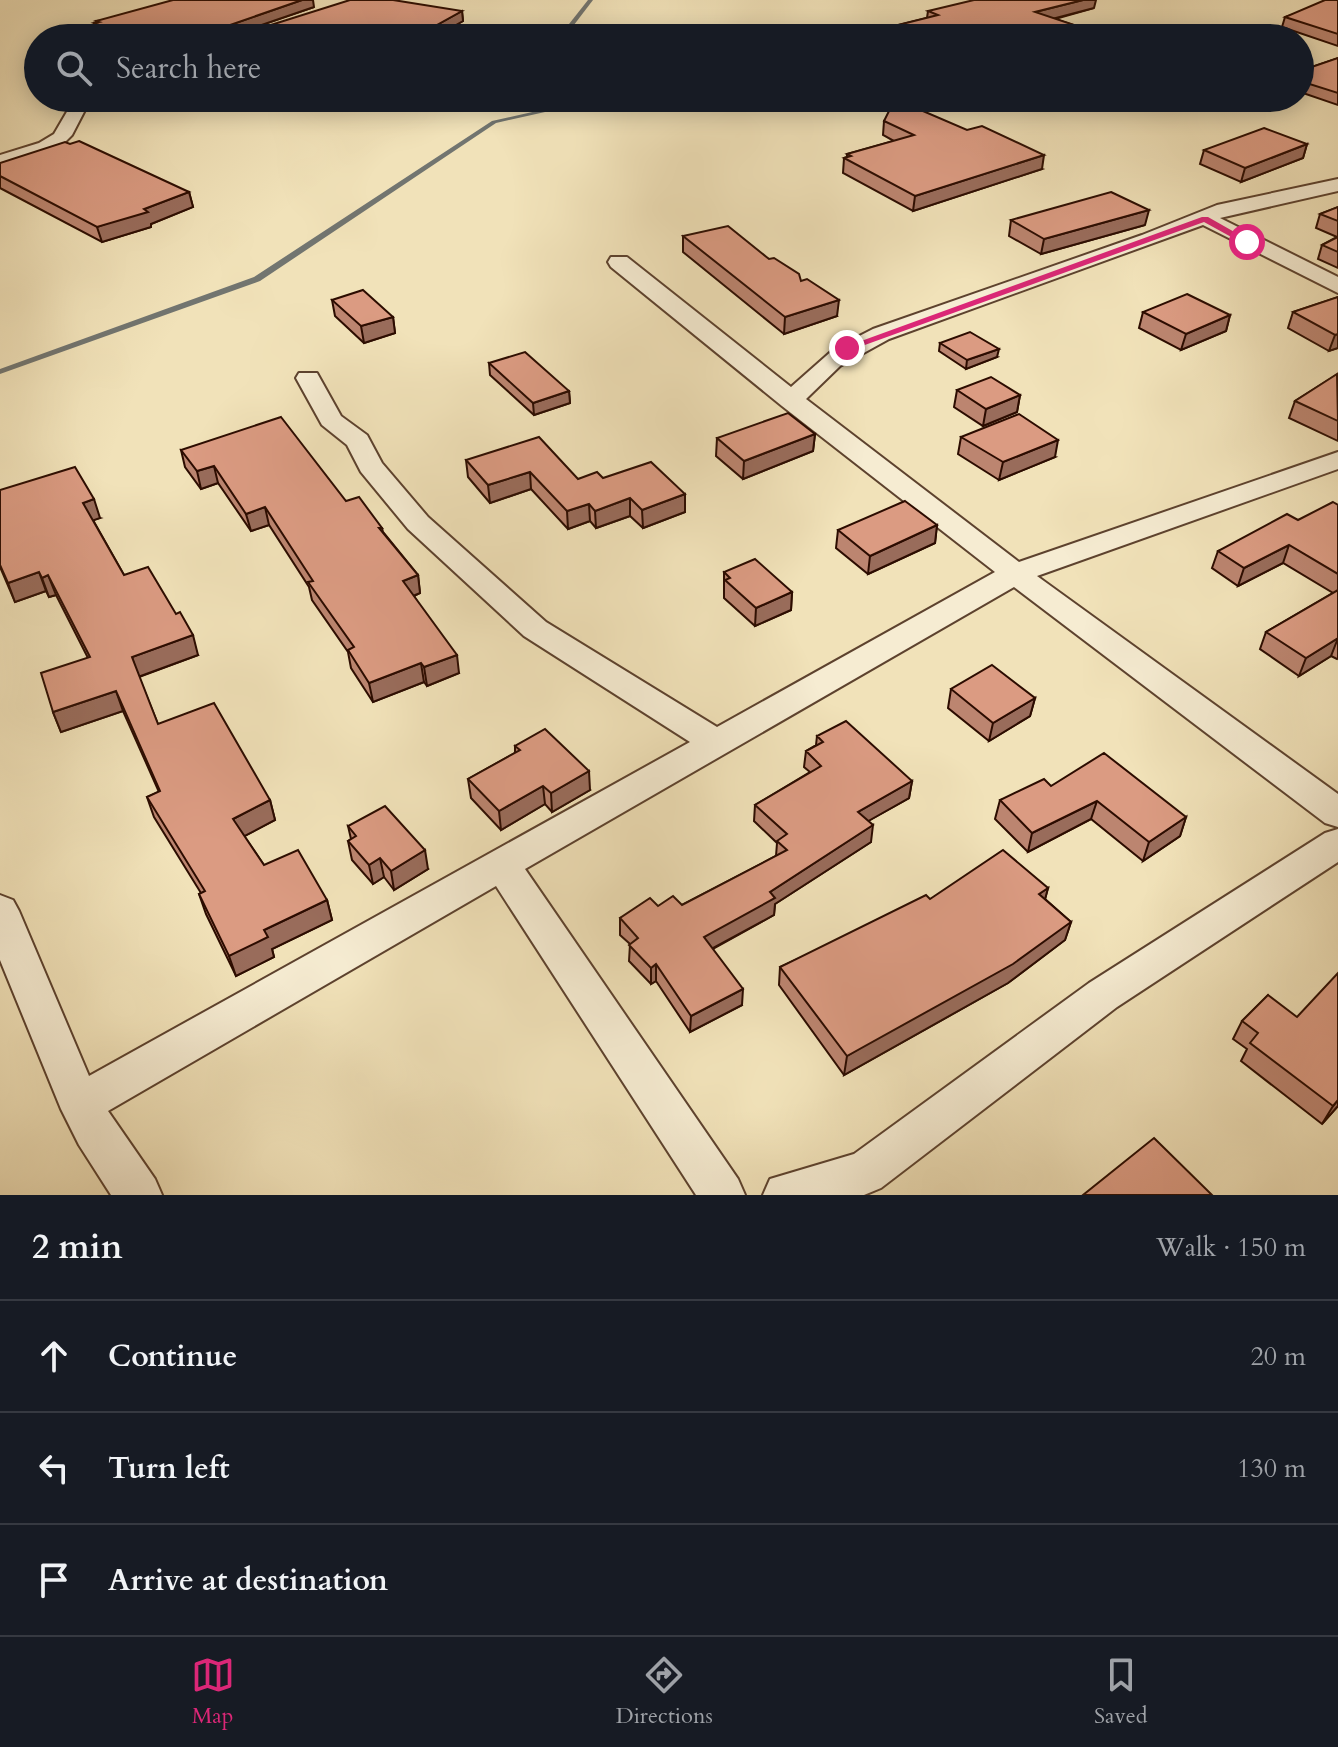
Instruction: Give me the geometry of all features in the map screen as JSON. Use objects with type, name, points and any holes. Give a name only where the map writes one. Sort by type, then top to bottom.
[{"type":"street","points":[[0,161],[57,140],[66,132],[74,112]]},
{"type":"street","points":[[791,401],[826,363],[847,348],[1248,201],[1338,185]]},
{"type":"street","points":[[1205,218],[1338,286]]},
{"type":"street","points":[[619,262],[791,401],[1212,722],[1338,813]]},
{"type":"street","points":[[308,378],[331,420],[358,441],[370,466],[418,523],[535,629],[715,742]]},
{"type":"street","points":[[82,1103],[1016,573],[1338,460]]},
{"type":"street","points":[[786,1195],[865,1173],[1103,995],[1338,843]]},
{"type":"street","points":[[501,863],[722,1195]]},
{"type":"street","points":[[0,911],[82,1103],[116,1167],[139,1195]]},
{"type":"building","points":[[173,0],[302,0],[233,24],[97,24],[94,23],[99,22],[96,21]]},
{"type":"building","points":[[350,0],[393,0],[462,11],[439,24],[274,24]]},
{"type":"building","points":[[974,0],[1083,0],[1035,12],[1071,24],[902,24],[938,15],[928,11]]},
{"type":"building","points":[[1325,0],[1338,0],[1338,34],[1314,24],[1285,17]]},
{"type":"building","points":[[1338,58],[1338,93],[1314,85],[1314,66]]},
{"type":"building","points":[[888,112],[925,112],[967,130],[982,126],[1044,155],[915,196],[844,158],[851,156],[847,154],[914,135],[884,121]]},
{"type":"building","points":[[1264,128],[1307,144],[1245,168],[1204,150]]},
{"type":"building","points":[[79,141],[189,192],[144,209],[148,212],[97,227],[0,176],[0,163],[65,142]]},
{"type":"building","points":[[1111,192],[1149,210],[1044,239],[1011,220]]},
{"type":"building","points":[[1338,207],[1338,221],[1320,214]]},
{"type":"building","points":[[728,226],[769,259],[774,258],[799,274],[801,281],[807,279],[839,300],[785,317],[683,236]]},
{"type":"building","points":[[1338,237],[1338,252],[1322,245]]},
{"type":"building","points":[[363,290],[393,317],[361,326],[332,300]]},
{"type":"building","points":[[1187,294],[1230,315],[1186,334],[1143,312]]},
{"type":"building","points":[[1338,297],[1338,334],[1335,335],[1293,312]]},
{"type":"building","points":[[970,332],[999,349],[967,360],[940,343]]},
{"type":"building","points":[[525,352],[569,391],[533,403],[489,363]]},
{"type":"building","points":[[1337,374],[1338,421],[1295,401]]},
{"type":"building","points":[[991,377],[1020,395],[986,409],[957,390]]},
{"type":"building","points":[[788,413],[815,434],[744,461],[717,438]]},
{"type":"building","points":[[1019,414],[1058,440],[1003,462],[961,437]]},
{"type":"building","points":[[281,417],[346,501],[359,497],[382,528],[379,528],[418,575],[403,581],[457,655],[424,667],[421,663],[369,683],[348,650],[354,647],[308,582],[313,581],[265,507],[246,514],[214,466],[197,471],[181,450]]},
{"type":"building","points":[[539,437],[578,479],[597,472],[603,478],[651,462],[685,494],[642,510],[630,498],[595,511],[589,504],[567,511],[530,472],[488,485],[466,460]]},
{"type":"building","points":[[75,467],[94,499],[83,503],[124,575],[148,567],[176,614],[180,612],[193,635],[132,657],[158,724],[214,703],[270,800],[233,819],[264,865],[298,850],[327,900],[264,930],[268,937],[229,956],[199,894],[205,891],[147,797],[160,791],[116,691],[53,712],[41,673],[90,657],[48,575],[42,578],[39,572],[8,583],[0,565],[0,490]]},
{"type":"building","points":[[905,501],[937,525],[870,556],[838,530]]},
{"type":"building","points":[[1333,502],[1338,505],[1338,574],[1289,545],[1244,568],[1218,551],[1287,514],[1298,520]]},
{"type":"building","points":[[755,559],[792,592],[756,608],[725,580],[730,578],[724,572]]},
{"type":"building","points":[[1338,590],[1338,638],[1306,658],[1266,632]]},
{"type":"building","points":[[992,665],[1035,698],[993,723],[951,689]]},
{"type":"building","points":[[846,721],[912,781],[858,812],[873,825],[770,892],[775,898],[704,937],[743,989],[691,1016],[656,964],[651,968],[629,945],[638,938],[620,918],[650,898],[658,906],[673,896],[682,905],[787,850],[777,841],[787,834],[755,805],[821,766],[806,751],[823,742],[817,736]]},
{"type":"building","points":[[545,729],[589,771],[551,793],[543,786],[499,811],[468,779],[520,750],[515,746]]},
{"type":"building","points":[[1104,753],[1186,817],[1149,842],[1097,801],[1032,833],[1000,800],[1044,779],[1051,786]]},
{"type":"building","points":[[385,806],[425,850],[391,871],[380,858],[369,865],[348,841],[356,836],[348,826]]},
{"type":"building","points":[[1003,850],[1048,888],[1039,894],[1071,922],[1013,964],[847,1056],[780,967],[926,895],[930,899]]},
{"type":"building","points":[[1338,973],[1338,1100],[1333,1106],[1250,1043],[1258,1033],[1242,1021],[1268,995],[1297,1017]]},
{"type":"building","points":[[1154,1138],[1212,1195],[1083,1195]]},
{"type":"waterway","points":[[572,24],[591,0]]},
{"type":"waterway","points":[[0,372],[257,279],[494,122],[539,112]]},
{"type":"route","points":[[847,348],[1205,218],[1247,242]]}]
